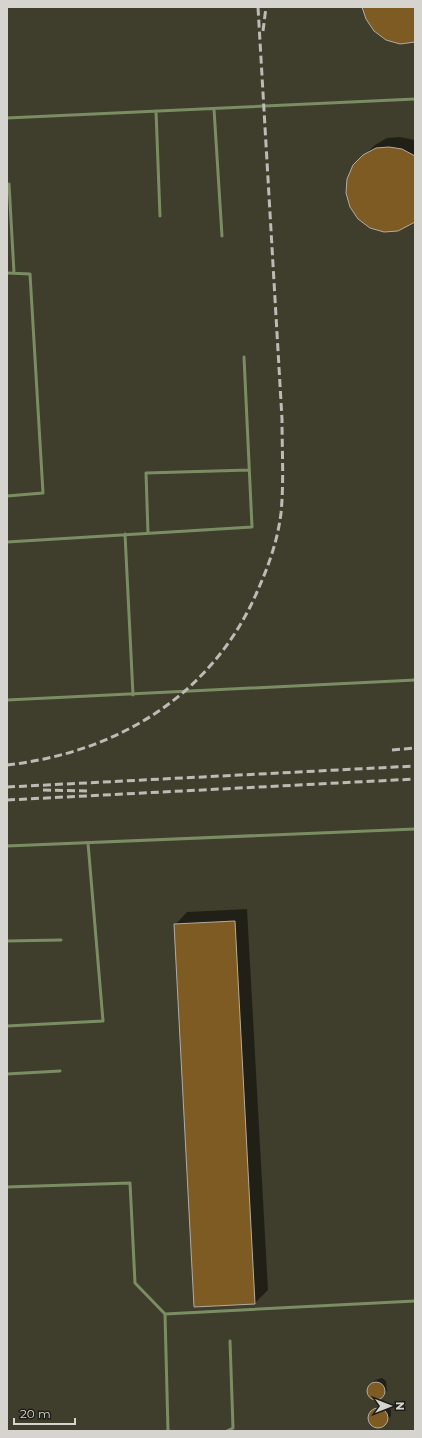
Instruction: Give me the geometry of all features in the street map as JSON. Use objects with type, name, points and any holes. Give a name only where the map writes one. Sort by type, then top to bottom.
[{"type":"lane","points":[[7,118],[415,99]]},
{"type":"lane","points":[[214,109],[222,236]]},
{"type":"lane","points":[[156,111],[160,216]]},
{"type":"lane","points":[[9,184],[14,273]]},
{"type":"lane","points":[[7,273],[30,274],[43,493],[7,496]]},
{"type":"lane","points":[[7,542],[252,526],[244,357]]},
{"type":"lane","points":[[148,533],[146,473],[250,470]]},
{"type":"lane","points":[[125,534],[133,695]]},
{"type":"lane","points":[[7,700],[415,680]]},
{"type":"lane","points":[[7,846],[415,828]]},
{"type":"lane","points":[[7,1026],[103,1021],[88,842]]},
{"type":"lane","points":[[7,941],[61,940]]},
{"type":"lane","points":[[7,1074],[60,1071]]},
{"type":"lane","points":[[7,1187],[130,1183],[135,1283],[165,1314],[168,1431]]},
{"type":"lane","points":[[165,1314],[415,1302]]},
{"type":"lane","points":[[227,1431],[232,1428],[230,1340]]},
{"type":"shaded area","points":[[7,7],[415,7],[415,1431],[7,1431]]},
{"type":"building","points":[[362,7],[415,7],[415,42],[400,44],[386,40],[374,31],[366,19]]},
{"type":"building","points":[[389,147],[402,149],[415,156],[415,222],[398,231],[384,232],[370,228],[358,219],[350,207],[346,193],[347,179],[353,165],[363,155],[376,148]]},
{"type":"building","points":[[235,921],[255,1304],[194,1307],[174,924]]},
{"type":"building","points":[[372,1382],[380,1382],[385,1387],[383,1398],[380,1400],[372,1400],[367,1395],[367,1387]]},
{"type":"building","points":[[378,1408],[385,1411],[388,1418],[385,1425],[378,1428],[371,1425],[368,1418],[371,1411]]},
{"type":"railway","points":[[7,765],[49,758],[88,747],[125,731],[159,711],[190,686],[218,657],[241,623],[260,585],[276,541],[282,501],[282,419],[258,7]]},
{"type":"railway","points":[[263,31],[266,7]]},
{"type":"railway","points":[[392,750],[415,748]]},
{"type":"railway","points":[[7,787],[415,766]]},
{"type":"railway","points":[[7,800],[415,779]]},
{"type":"railway","points":[[43,790],[89,791]]}]
